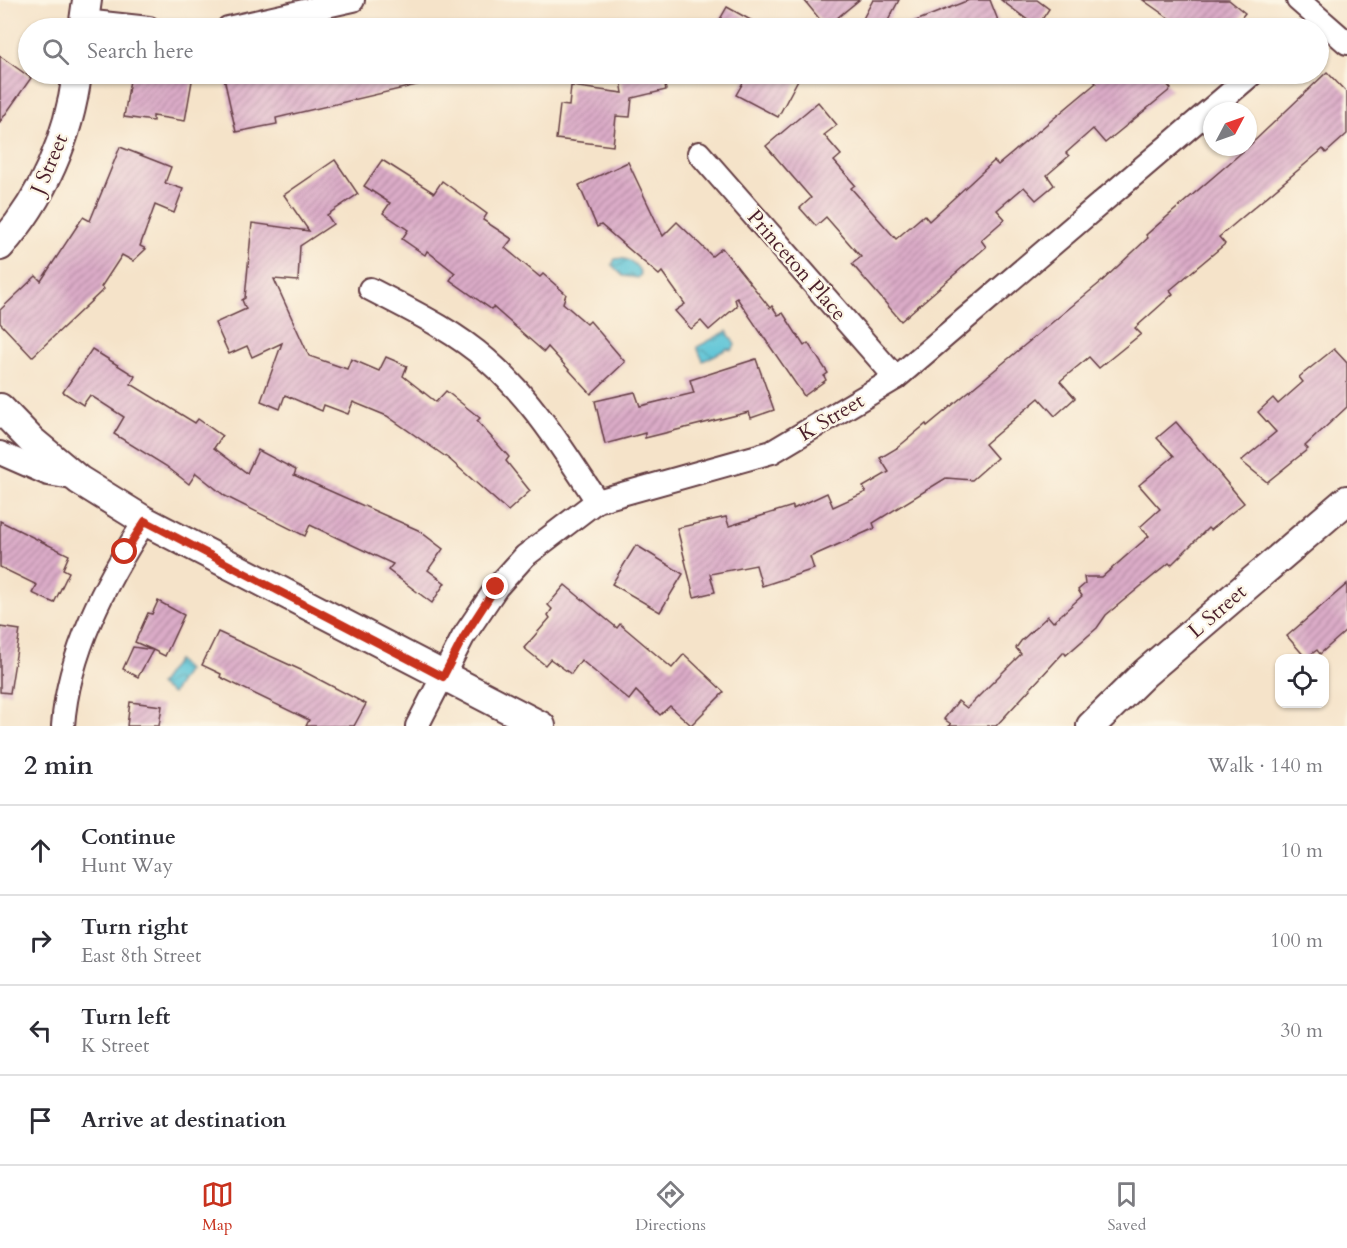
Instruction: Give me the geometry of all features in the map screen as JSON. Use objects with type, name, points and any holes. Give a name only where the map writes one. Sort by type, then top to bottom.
[{"type":"street","points":[[273,18],[353,0]]},
{"type":"street","points":[[1298,0],[1309,18]]},
{"type":"street","points":[[1329,33],[1347,44]]},
{"type":"street","name":"J Street","points":[[0,246],[17,227],[46,179],[60,143],[75,84]]},
{"type":"street","name":"K Street","points":[[417,726],[463,638],[496,587],[525,556],[597,501],[772,452],[896,378],[1240,84]]},
{"type":"street","name":"Princeton Place","points":[[699,153],[896,378]]},
{"type":"street","points":[[370,289],[444,329],[487,360],[536,411],[597,501]]},
{"type":"street","points":[[0,408],[31,440],[79,480],[145,521],[541,726]]},
{"type":"street","points":[[0,453],[48,474],[79,480]]},
{"type":"street","name":"L Street","points":[[1091,726],[1145,673],[1347,500]]},
{"type":"street","points":[[63,726],[80,645],[125,552],[145,521]]},
{"type":"water","points":[[615,259],[631,262],[641,274],[638,278],[623,276],[612,265]]},
{"type":"water","points":[[727,331],[735,345],[732,350],[727,349],[703,361],[697,347]]},
{"type":"water","points":[[177,660],[187,670],[172,694],[159,685]]},
{"type":"building","points":[[804,0],[859,0],[837,18],[819,18]]},
{"type":"building","points":[[873,0],[899,0],[889,18],[863,18]]},
{"type":"building","points":[[969,0],[990,0],[997,18],[923,18]]},
{"type":"building","points":[[1001,0],[1037,0],[1049,9],[1043,18],[1025,18]]},
{"type":"building","points":[[1143,0],[1229,0],[1245,13],[1241,18],[1169,18]]},
{"type":"building","points":[[727,7],[747,18],[721,18]]},
{"type":"building","points":[[0,56],[18,69],[18,84],[27,84],[0,122]]},
{"type":"building","points":[[1329,74],[1347,93],[1347,134],[1326,153],[1323,149],[1219,237],[1225,244],[1170,290],[1173,294],[1135,328],[1141,334],[1099,368],[1089,357],[1060,381],[1075,398],[1055,416],[1039,398],[985,444],[997,458],[972,480],[946,478],[873,523],[875,528],[810,557],[814,569],[762,586],[756,565],[710,574],[715,592],[694,597],[677,528],[726,517],[729,526],[793,506],[793,509],[827,493],[833,507],[866,492],[863,487],[889,472],[880,458],[897,448],[926,424],[927,426],[1101,282],[1148,238],[1146,235],[1238,156],[1257,156],[1257,138],[1314,84],[1329,84]]},
{"type":"building","points":[[129,84],[191,84],[185,121],[153,116],[153,121],[124,117]]},
{"type":"building","points":[[225,84],[421,84],[276,118],[277,124],[236,132]]},
{"type":"building","points":[[622,84],[665,84],[666,90],[632,98],[630,117],[616,116],[613,146],[556,139],[560,105],[569,106],[571,86],[623,93]]},
{"type":"building","points":[[742,84],[796,84],[778,117],[736,95]]},
{"type":"building","points":[[1095,84],[1167,84],[1171,89],[1105,143],[1093,129],[1066,153],[1069,156],[1047,175],[1054,185],[1036,200],[1024,187],[997,210],[1005,219],[981,240],[986,247],[901,321],[852,264],[861,257],[826,217],[816,226],[800,208],[811,198],[766,146],[818,102],[837,125],[824,135],[841,155],[834,161],[855,185],[851,188],[896,239],[924,215],[929,221],[994,161],[998,165]]},
{"type":"building","points":[[120,147],[171,167],[165,183],[183,189],[174,213],[155,205],[140,246],[146,249],[133,261],[122,255],[101,287],[104,289],[32,357],[0,323],[0,310],[36,276],[41,281],[83,217],[90,221]]},
{"type":"building","points":[[335,160],[358,194],[327,215],[333,224],[300,246],[298,281],[274,279],[309,356],[347,369],[351,359],[379,371],[386,357],[407,366],[403,376],[436,402],[446,391],[480,418],[477,421],[509,457],[506,461],[530,491],[508,511],[449,459],[387,416],[353,402],[348,414],[324,405],[322,411],[285,395],[280,409],[261,401],[282,343],[252,357],[247,346],[229,354],[215,323],[246,309],[242,300],[245,298],[252,223],[309,231],[284,195]]},
{"type":"building","points":[[382,160],[434,193],[442,181],[487,214],[483,220],[512,239],[505,248],[540,277],[543,274],[566,294],[563,303],[587,324],[590,321],[625,362],[591,394],[548,347],[544,352],[493,307],[491,309],[450,280],[455,273],[427,251],[425,255],[402,239],[408,230],[383,213],[390,203],[364,186]]},
{"type":"building","points":[[628,162],[663,236],[677,222],[712,256],[722,248],[770,308],[772,306],[778,315],[783,313],[804,346],[808,343],[828,373],[824,376],[826,380],[804,396],[737,298],[735,299],[737,306],[709,330],[701,321],[691,329],[675,311],[685,304],[662,272],[659,275],[601,225],[597,227],[579,185]]},
{"type":"building","points":[[92,349],[135,376],[131,384],[195,423],[198,419],[222,436],[214,448],[247,473],[258,450],[296,470],[294,475],[418,530],[443,549],[428,570],[445,583],[432,603],[388,570],[393,564],[310,525],[305,536],[225,496],[196,473],[189,484],[166,466],[114,434],[124,417],[90,395],[83,405],[63,392]]},
{"type":"building","points":[[1334,349],[1347,363],[1347,407],[1305,446],[1308,449],[1267,482],[1241,461],[1276,432],[1258,412],[1273,398],[1278,404],[1303,382],[1299,377]]},
{"type":"building","points":[[756,359],[774,410],[751,418],[749,412],[645,438],[645,433],[605,444],[595,401],[635,392],[640,406],[694,393],[690,380]]},
{"type":"building","points":[[1176,422],[1244,503],[1210,530],[1208,528],[1171,565],[1169,563],[1106,615],[1097,628],[1066,655],[1064,652],[996,726],[949,726],[951,724],[944,719],[958,701],[967,708],[1021,654],[1016,648],[1021,641],[1048,616],[1053,622],[1082,596],[1078,590],[1085,584],[1084,577],[1102,577],[1149,536],[1140,527],[1160,509],[1139,485],[1174,456],[1157,438]]},
{"type":"building","points":[[0,521],[69,555],[63,569],[69,572],[54,603],[32,593],[37,585],[0,567]]},
{"type":"building","points":[[636,545],[683,574],[660,612],[612,584]]},
{"type":"building","points":[[1347,584],[1347,630],[1320,654],[1317,650],[1312,654],[1303,654],[1287,636]]},
{"type":"building","points":[[565,585],[617,628],[620,624],[672,668],[684,654],[724,692],[691,725],[670,706],[660,715],[636,691],[629,700],[581,660],[571,674],[550,659],[545,665],[524,648],[550,618],[548,615],[552,609],[548,605]]},
{"type":"building","points":[[158,601],[184,615],[165,656],[135,642],[148,613],[152,614]]},
{"type":"building","points":[[0,627],[20,630],[10,693],[0,692]]},
{"type":"building","points":[[218,632],[303,671],[366,704],[354,726],[306,726],[309,720],[220,677],[221,674],[202,665]]},
{"type":"building","points":[[133,647],[153,650],[138,677],[123,669]]},
{"type":"building","points":[[130,702],[162,706],[159,726],[127,726]]},
{"type":"route","points":[[125,552],[145,521],[443,677],[463,638],[496,587]]}]
